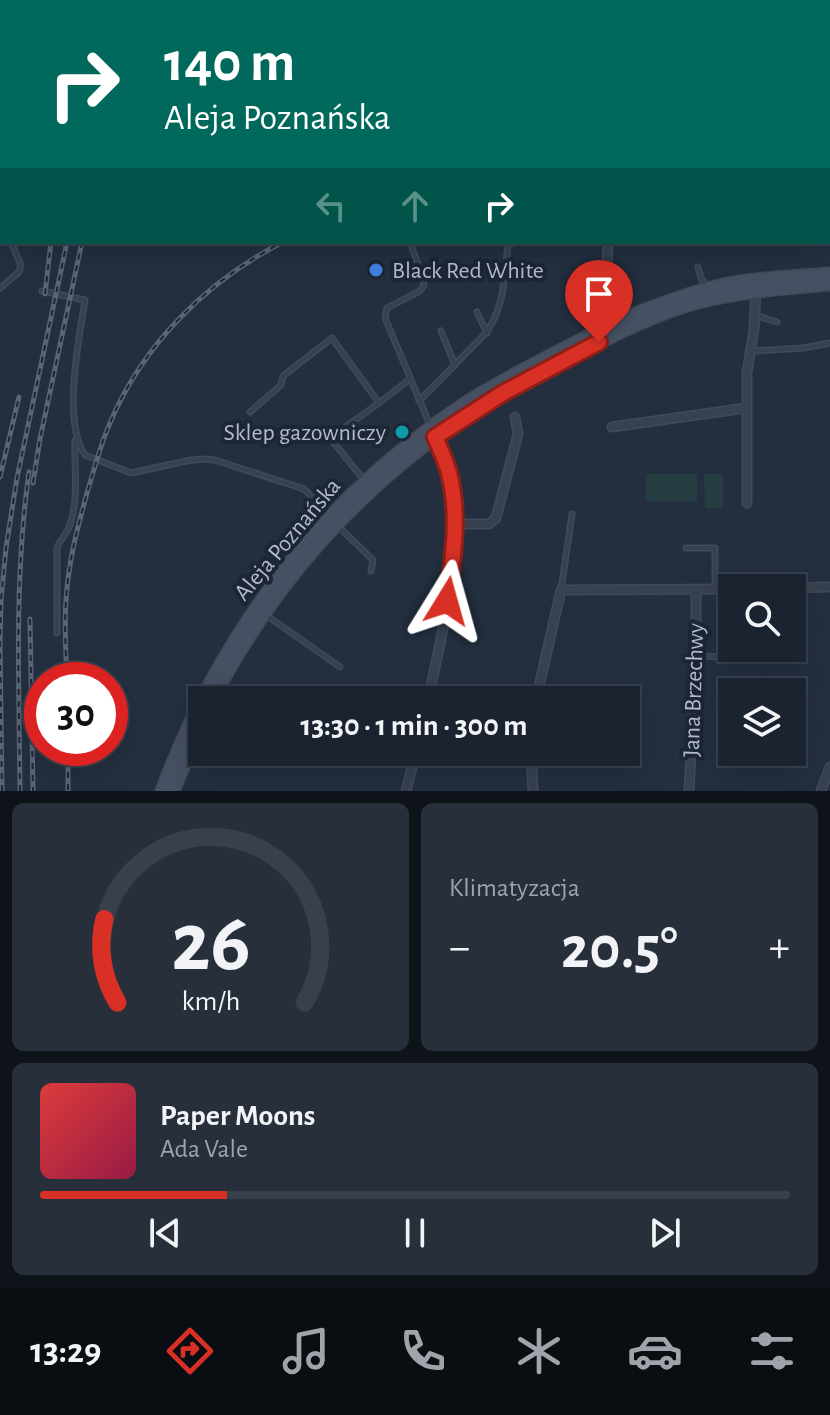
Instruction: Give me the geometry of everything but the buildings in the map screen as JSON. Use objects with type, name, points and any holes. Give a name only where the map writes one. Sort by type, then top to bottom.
[{"type":"main road","name":"Aleja Poznańska","points":[[220,686],[264,614],[334,520],[365,482],[399,452],[666,301],[749,281],[830,274]]},
{"type":"main road","name":"Aleja Poznańska","points":[[616,327],[690,304],[756,291],[830,284]]},
{"type":"main road","name":"Aleja Poznańska","points":[[173,790],[195,711],[229,648],[256,607],[281,573],[334,520],[433,432]]},
{"type":"main road","name":"Aleja Poznańska","points":[[173,790],[188,754]]},
{"type":"street","points":[[608,244],[606,294],[616,327]]},
{"type":"street","points":[[747,503],[747,373],[756,291]]},
{"type":"street","points":[[612,427],[746,408]]},
{"type":"street","points":[[455,524],[489,524],[496,518],[518,434],[515,417]]},
{"type":"street","points":[[431,686],[447,601],[455,524],[450,477],[433,432]]},
{"type":"street","points":[[806,587],[830,587]]},
{"type":"street","name":"Jana Brzechwy","points":[[689,791],[696,589]]},
{"type":"street","points":[[539,686],[561,590],[715,589]]},
{"type":"street","points":[[406,791],[412,766]]},
{"type":"street","points":[[532,766],[533,791]]},
{"type":"street","points":[[821,791],[830,767]]},
{"type":"lane","points":[[0,288],[19,272],[21,265],[12,244]]},
{"type":"lane","points":[[411,244],[424,285],[420,291],[387,308],[384,314],[433,432]]},
{"type":"lane","points":[[419,401],[487,333],[495,321],[508,245],[511,244]]},
{"type":"lane","points":[[698,267],[708,289]]},
{"type":"lane","points":[[42,291],[85,300],[74,381],[76,484],[71,522],[57,548],[57,633]]},
{"type":"lane","points":[[477,312],[487,333]]},
{"type":"lane","points":[[755,315],[777,322]]},
{"type":"lane","points":[[441,331],[455,365]]},
{"type":"lane","points":[[250,412],[281,385],[283,376],[332,338],[379,403]]},
{"type":"lane","points":[[750,351],[830,343]]},
{"type":"lane","points":[[365,482],[330,438],[410,379]]},
{"type":"lane","points":[[75,435],[85,455],[128,473],[202,459],[218,461],[304,489],[373,560],[371,571]]},
{"type":"lane","points":[[561,590],[572,514]]},
{"type":"lane","points":[[686,548],[715,548],[715,589]]},
{"type":"lane","points":[[264,614],[340,667]]},
{"type":"lane","points":[[696,656],[718,657]]},
{"type":"green space","points":[[646,474],[697,474],[697,501],[646,501]]},
{"type":"green space","points":[[704,474],[723,474],[723,508],[705,508]]},
{"type":"railway","points":[[45,294],[51,244]]},
{"type":"railway","points":[[2,791],[0,643],[6,548],[17,478],[67,244]]},
{"type":"railway","points":[[33,483],[82,244]]},
{"type":"railway","points":[[66,662],[65,611],[74,547],[100,449],[124,394],[159,341],[180,318],[229,276],[280,244]]},
{"type":"railway","points":[[0,477],[19,397]]},
{"type":"railway","points":[[20,791],[19,591],[29,472]]},
{"type":"railway","points":[[30,619],[33,791]]},
{"type":"railway","points":[[68,766],[68,791]]},
{"type":"place","name":"Black Red White","points":[[376,270]]},
{"type":"place","name":"Sklep gazowniczy","points":[[402,432]]},
{"type":"route","points":[[447,601],[455,524],[450,477],[435,437],[503,393],[599,342]]}]
